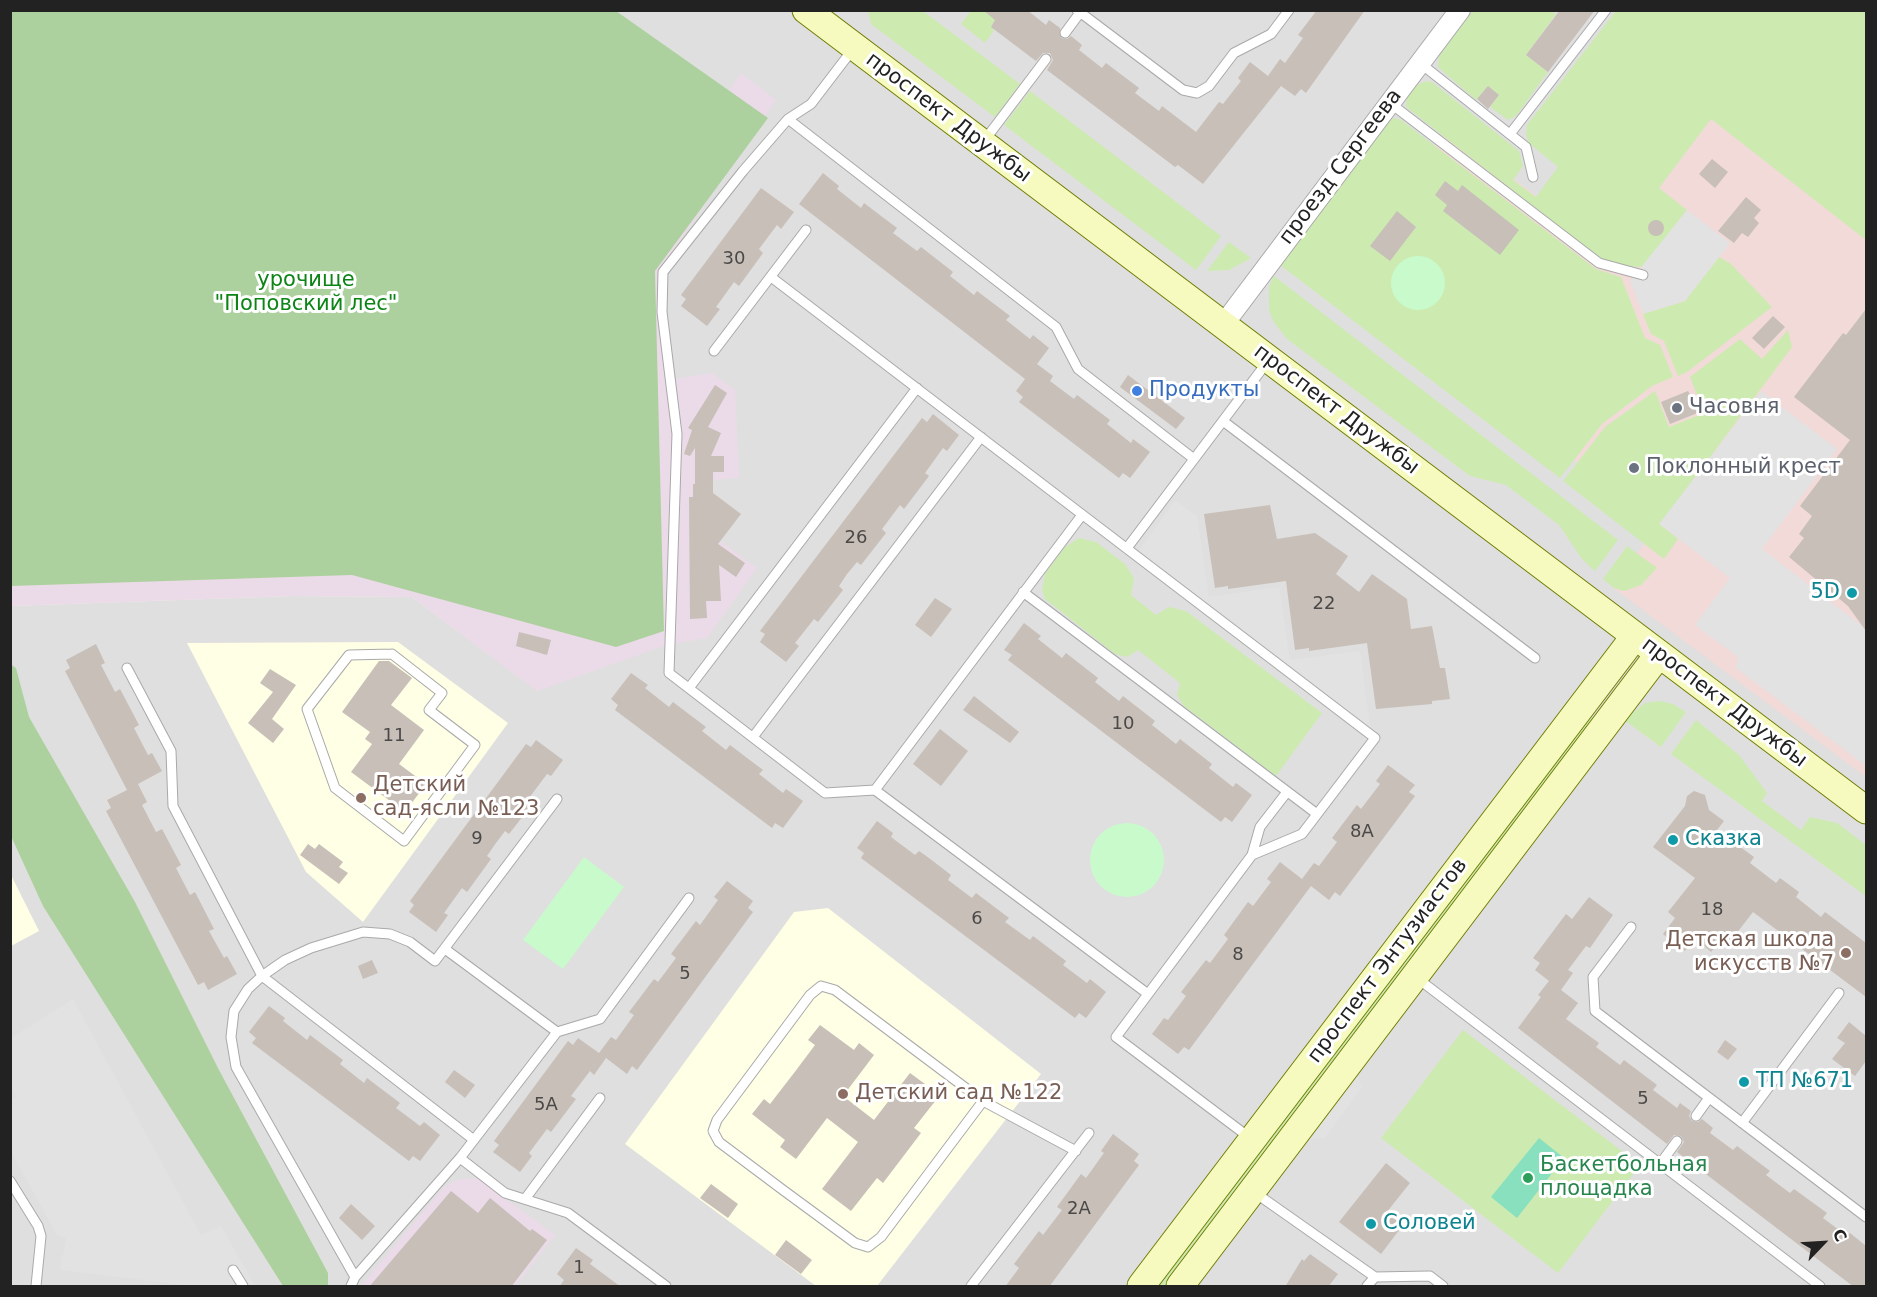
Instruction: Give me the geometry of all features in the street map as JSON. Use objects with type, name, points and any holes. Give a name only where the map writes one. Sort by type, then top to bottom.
[{"type":"main road","name":"проспект Дружбы","points":[[806,10],[1866,810]]},
{"type":"main road","name":"проспект Энтузиастов","points":[[1141,1287],[1635,636]]},
{"type":"main road","name":"проспект Энтузиастов","points":[[1180,1287],[1659,654]]},
{"type":"street","name":"проезд Сергеева","points":[[1223,325],[1460,10]]},
{"type":"lane","points":[[1065,33],[1080,11],[1183,90],[1197,93],[1209,86],[1233,52],[1271,34],[1289,10]]},
{"type":"lane","points":[[1510,134],[1606,10]]},
{"type":"lane","points":[[854,47],[811,104],[788,119],[743,171],[663,273],[662,312],[677,434],[669,673],[825,793],[875,790],[1148,994]]},
{"type":"lane","points":[[982,143],[1046,59]]},
{"type":"lane","points":[[1420,63],[1526,147],[1533,177]]},
{"type":"lane","points":[[1390,103],[1599,263],[1643,275]]},
{"type":"lane","points":[[788,119],[1056,327],[1078,369],[1194,459]]},
{"type":"lane","points":[[714,351],[806,230]]},
{"type":"lane","points":[[771,277],[1375,738],[1302,834],[1252,855]]},
{"type":"lane","points":[[1127,548],[1269,359]]},
{"type":"lane","points":[[689,688],[917,388]]},
{"type":"lane","points":[[1223,421],[1534,658]]},
{"type":"lane","points":[[753,737],[981,437]]},
{"type":"lane","points":[[875,790],[1082,514]]},
{"type":"lane","points":[[1023,592],[1317,814]]},
{"type":"lane","points":[[392,654],[442,693],[429,710],[475,745],[404,841],[335,788],[307,709],[350,655],[392,654]]},
{"type":"lane","points":[[127,668],[171,751],[173,806],[261,976],[474,1140]]},
{"type":"lane","points":[[1252,1139],[1116,1037],[1252,855],[1260,827],[1287,792]]},
{"type":"lane","points":[[556,800],[435,961],[410,942],[390,934],[363,932],[310,948],[261,976],[248,989],[234,1011],[231,1036],[236,1067],[353,1282],[460,1158],[556,1032],[600,1019],[689,898]]},
{"type":"lane","points":[[1631,927],[1593,977],[1595,1011],[1866,1217]]},
{"type":"lane","points":[[445,949],[556,1032]]},
{"type":"lane","points":[[1415,976],[1820,1287]]},
{"type":"lane","points":[[983,1101],[881,1237],[868,1247],[855,1243],[837,1230],[719,1142],[712,1131],[717,1120],[810,994],[820,986],[835,990],[983,1101],[1076,1151]]},
{"type":"lane","points":[[1742,1123],[1839,993]]},
{"type":"lane","points":[[525,1199],[600,1098]]},
{"type":"lane","points":[[1696,1116],[1709,1098]]},
{"type":"lane","points":[[971,1287],[1089,1133]]},
{"type":"lane","points":[[1660,1164],[1677,1141]]},
{"type":"lane","points":[[460,1158],[505,1193],[568,1214],[666,1287]]},
{"type":"lane","points":[[10,1181],[38,1226],[41,1236],[36,1287]]},
{"type":"lane","points":[[1252,1191],[1375,1277],[1430,1276],[1443,1287]]},
{"type":"lane","points":[[233,1269],[243,1287]]},
{"type":"lane","points":[[1367,1287],[1375,1277]]},
{"type":"shaded area","points":[[607,11],[1866,11],[1866,1286],[11,1286],[10,606],[291,596],[412,597],[537,690]]},
{"type":"shaded area","points":[[741,73],[776,100],[664,264],[661,287],[674,379],[712,373],[735,390],[739,478],[712,480],[712,535],[757,568],[707,638],[666,645],[537,691],[412,597],[291,596],[11,606],[10,551],[618,255]]},
{"type":"shaded area","points":[[1711,113],[1866,236],[1866,777],[1612,587],[1659,524],[1332,277],[1447,130],[1569,220]]},
{"type":"shaded area","points":[[1687,210],[1730,243],[1685,301],[1643,314],[1630,281]]},
{"type":"shaded area","points":[[1761,391],[1837,449],[1762,549],[1866,629],[1866,766],[1736,668],[1738,657],[1695,625],[1730,578],[1659,524]]},
{"type":"shaded area","points":[[1175,500],[1197,516],[1209,597],[1279,587],[1290,660],[1360,651],[1371,733],[1138,552]]},
{"type":"shaded area","name":"Детский сад-ясли №123","points":[[398,642],[508,723],[363,922],[306,872],[187,643]]},
{"type":"shaded area","points":[[11,875],[39,931],[10,946]]},
{"type":"shaded area","name":"Детский сад №122","points":[[828,908],[1041,1074],[877,1286],[816,1286],[625,1144],[794,912]]},
{"type":"shaded area","points":[[73,999],[201,1235],[221,1226],[255,1286],[193,1286],[60,1270],[66,1238],[57,1235],[11,1152],[10,1100],[16,1096],[11,1086],[11,1038]]},
{"type":"shaded area","points":[[1355,1069],[1362,1087],[1325,1138],[1302,1140]]},
{"type":"shaded area","points":[[477,1178],[555,1235],[515,1286],[361,1286],[444,1187],[457,1180]]},
{"type":"green space","name":"урочище \"Поповский лес\"","points":[[10,11],[616,11],[768,118],[655,271],[664,631],[616,647],[352,575],[11,586]]},
{"type":"green space","points":[[868,11],[923,11],[1020,84],[995,117],[871,24]]},
{"type":"green space","points":[[971,11],[993,11],[995,20],[991,26],[994,30],[985,43],[961,24]]},
{"type":"green space","points":[[1473,11],[1551,11],[1556,14],[1526,55],[1548,72],[1516,116],[1508,120],[1490,107],[1499,95],[1488,86],[1476,100],[1438,67],[1439,56]]},
{"type":"green space","points":[[1616,11],[1866,11],[1866,240],[1711,119],[1659,188],[1687,210],[1643,267],[1622,266],[1601,259],[1406,107],[1407,96],[1415,86],[1426,81],[1432,82],[1519,151],[1523,166],[1513,180],[1536,197],[1558,167],[1529,143],[1526,135],[1527,125]]},
{"type":"green space","points":[[1030,91],[1221,236],[1196,270],[1004,125]]},
{"type":"green space","points":[[1395,118],[1401,120],[1596,269],[1621,277],[1645,338],[1660,345],[1673,377],[1652,386],[1602,424],[1560,478],[1280,265],[1387,122]]},
{"type":"green space","points":[[1229,242],[1251,258],[1229,270],[1207,271]]},
{"type":"green space","points":[[1413,256],[1423,256],[1433,260],[1441,268],[1445,283],[1441,298],[1433,306],[1423,310],[1413,310],[1403,306],[1395,298],[1391,288],[1391,278],[1395,268],[1403,260]]},
{"type":"green space","points":[[1719,257],[1730,263],[1772,307],[1687,372],[1678,376],[1664,341],[1651,334],[1643,314],[1685,301]]},
{"type":"green space","points":[[1274,276],[1618,540],[1595,571],[1582,559],[1559,525],[1506,485],[1470,476],[1287,339],[1273,321],[1269,310],[1269,286]]},
{"type":"green space","points":[[1788,330],[1792,347],[1660,524],[1678,539],[1664,559],[1563,481],[1605,427],[1655,391],[1669,427],[1704,413],[1690,377],[1740,339],[1762,359]]},
{"type":"green space","points":[[1079,538],[1096,542],[1125,564],[1134,578],[1131,595],[1156,615],[1169,607],[1186,611],[1322,713],[1276,776],[1184,706],[1177,695],[1180,683],[1138,650],[1127,657],[1115,654],[1045,599],[1042,590],[1045,574],[1065,547]]},
{"type":"green space","points":[[1627,546],[1657,568],[1641,585],[1624,591],[1614,588],[1603,579]]},
{"type":"green space","points":[[10,664],[16,668],[29,717],[135,902],[219,1070],[328,1273],[328,1286],[283,1286],[43,906],[11,836]]},
{"type":"green space","points":[[1659,701],[1673,704],[1686,712],[1661,747],[1624,720],[1645,703]]},
{"type":"green space","points":[[1590,716],[1593,720],[1168,1286],[1153,1286]]},
{"type":"green space","points":[[1696,720],[1739,755],[1767,793],[1762,801],[1801,830],[1810,817],[1837,823],[1866,845],[1866,896],[1671,754]]},
{"type":"green space","points":[[1134,823],[1154,833],[1162,846],[1164,860],[1162,874],[1154,887],[1141,895],[1120,897],[1100,887],[1092,874],[1090,853],[1100,833],[1113,825]]},
{"type":"green space","points":[[584,857],[624,887],[563,969],[523,940]]},
{"type":"green space","points":[[1463,1030],[1640,1165],[1558,1273],[1381,1138]]},
{"type":"green space","name":"Баскетбольная площадка","points":[[1539,1138],[1564,1158],[1517,1218],[1491,1197]]},
{"type":"building","points":[[983,10],[1027,10],[1046,25],[1049,20],[1060,28],[1061,38],[1067,39],[1071,36],[1082,45],[1079,50],[1102,68],[1106,63],[1139,88],[1135,93],[1159,111],[1162,106],[1196,132],[1219,102],[1223,104],[1241,81],[1238,78],[1250,62],[1268,76],[1280,59],[1285,63],[1303,38],[1298,35],[1317,10],[1365,10],[1306,93],[1301,89],[1295,96],[1281,86],[1203,184],[1178,165],[1175,167],[1047,70],[1053,60],[1050,53],[1043,53],[1036,61],[991,27],[995,20]]},
{"type":"building","points":[[1560,10],[1595,10],[1548,72],[1526,55]]},
{"type":"building","points":[[1488,86],[1499,95],[1488,109],[1477,99]]},
{"type":"building","points":[[1712,159],[1728,172],[1715,188],[1699,174]]},
{"type":"building","points":[[823,173],[839,186],[837,189],[861,208],[864,203],[897,228],[893,233],[917,251],[921,247],[953,272],[950,276],[974,295],[977,291],[1010,316],[1006,320],[1030,339],[1033,335],[1049,348],[1037,364],[1053,376],[1050,381],[1074,399],[1077,395],[1110,420],[1107,424],[1131,443],[1133,439],[1150,452],[1130,478],[1123,473],[1119,478],[1019,402],[1023,397],[1016,391],[1025,379],[799,204]]},
{"type":"building","points":[[1445,181],[1458,191],[1462,185],[1519,230],[1500,255],[1443,211],[1447,205],[1435,195]]},
{"type":"building","points":[[761,188],[794,212],[781,229],[777,225],[759,249],[763,253],[739,286],[734,282],[716,307],[720,309],[707,326],[681,306],[686,299],[681,295]]},
{"type":"building","points":[[1746,197],[1761,210],[1754,218],[1759,223],[1748,237],[1742,233],[1734,243],[1718,231]]},
{"type":"building","points":[[1397,211],[1416,227],[1390,261],[1370,246]]},
{"type":"building","points":[[1653,220],[1659,220],[1664,228],[1662,234],[1653,236],[1648,231],[1648,225]]},
{"type":"building","points":[[1866,309],[1866,631],[1848,606],[1789,557],[1804,538],[1799,534],[1812,516],[1800,506],[1850,440],[1794,397],[1843,333],[1846,335]]},
{"type":"building","points":[[1773,316],[1785,327],[1764,349],[1752,338]]},
{"type":"building","points":[[1128,375],[1185,418],[1176,429],[1120,387]]},
{"type":"building","points":[[715,385],[727,393],[708,427],[721,433],[711,456],[724,456],[724,472],[713,472],[713,493],[741,514],[718,544],[745,563],[736,577],[719,565],[721,601],[706,601],[707,618],[690,619],[689,497],[693,497],[693,484],[695,484],[695,448],[690,456],[684,454],[692,430],[688,428]]},
{"type":"building","name":"Часовня","points":[[1688,391],[1700,412],[1670,424],[1661,402]]},
{"type":"building","points":[[933,414],[959,435],[947,451],[943,448],[925,473],[929,476],[904,509],[900,505],[882,529],[886,533],[861,565],[857,562],[847,574],[839,586],[843,590],[818,622],[814,619],[795,643],[799,646],[786,662],[760,642],[765,634],[760,631],[922,418],[927,422]]},
{"type":"building","points":[[1270,505],[1277,539],[1315,533],[1348,556],[1336,574],[1359,592],[1372,574],[1407,599],[1411,629],[1432,626],[1440,668],[1445,668],[1450,699],[1432,701],[1432,704],[1376,709],[1367,643],[1309,651],[1309,648],[1295,650],[1286,581],[1228,589],[1228,586],[1215,588],[1204,514]]},
{"type":"building","points":[[935,598],[952,609],[931,637],[915,625]]},
{"type":"building","points":[[1024,623],[1041,636],[1038,639],[1062,658],[1066,653],[1098,678],[1095,682],[1119,701],[1123,696],[1155,721],[1152,725],[1176,744],[1180,739],[1212,764],[1209,768],[1233,787],[1236,783],[1252,795],[1232,822],[1225,817],[1221,822],[1008,660],[1012,655],[1004,650]]},
{"type":"building","points":[[519,632],[551,640],[547,655],[516,646]]},
{"type":"building","points":[[96,644],[105,663],[101,665],[115,692],[120,689],[139,725],[134,728],[148,755],[152,753],[162,771],[138,784],[147,802],[142,805],[156,832],[162,829],[181,865],[176,868],[190,895],[195,892],[214,929],[209,931],[224,958],[227,956],[237,974],[208,990],[204,982],[198,985],[106,811],[111,808],[107,800],[127,790],[65,671],[70,668],[66,660]]},
{"type":"building","points":[[379,661],[389,661],[412,678],[391,705],[424,730],[399,764],[426,784],[405,812],[351,772],[372,744],[365,739],[370,732],[342,712]]},
{"type":"building","points":[[270,669],[296,685],[272,719],[284,729],[273,743],[248,723],[273,692],[260,683]]},
{"type":"building","points":[[631,673],[648,685],[645,688],[669,707],[673,702],[706,727],[702,731],[726,750],[730,745],[763,770],[759,774],[783,793],[786,789],[803,801],[783,828],[775,823],[772,828],[615,710],[618,705],[611,699]]},
{"type":"building","points":[[974,696],[1019,732],[1010,743],[963,710]]},
{"type":"building","points":[[940,729],[968,751],[941,786],[913,764]]},
{"type":"building","points":[[536,740],[563,760],[551,776],[547,774],[529,798],[534,802],[509,834],[505,831],[496,843],[487,856],[491,859],[467,892],[462,888],[444,913],[448,915],[436,932],[409,912],[414,905],[410,901],[526,744],[531,747]]},
{"type":"building","points":[[1388,765],[1415,785],[1409,792],[1415,796],[1340,896],[1335,892],[1329,900],[1302,879],[1314,863],[1319,866],[1337,842],[1332,838],[1357,805],[1361,809],[1380,784],[1376,781]]},
{"type":"building","points":[[1694,791],[1705,795],[1709,810],[1724,821],[1717,830],[1754,857],[1750,863],[1776,883],[1780,878],[1799,892],[1796,897],[1821,917],[1825,912],[1866,943],[1866,997],[1753,912],[1729,943],[1723,938],[1711,952],[1695,938],[1685,951],[1663,934],[1675,918],[1668,912],[1695,878],[1653,847],[1685,806],[1687,796]]},
{"type":"building","points":[[877,821],[893,833],[891,837],[915,855],[919,851],[951,875],[948,880],[972,898],[976,893],[1009,918],[1005,922],[1030,940],[1033,936],[1066,961],[1063,965],[1087,983],[1090,979],[1106,992],[1086,1018],[1079,1013],[1075,1018],[861,858],[864,853],[857,848]]},
{"type":"building","points":[[308,844],[315,849],[319,844],[343,862],[339,867],[348,873],[339,884],[300,855]]},
{"type":"building","points":[[1280,862],[1311,886],[1189,1050],[1184,1047],[1178,1054],[1152,1034],[1164,1018],[1168,1020],[1186,996],[1181,992],[1206,960],[1210,963],[1228,939],[1224,935],[1248,902],[1253,906],[1271,882],[1267,879]]},
{"type":"building","points":[[727,881],[753,901],[748,908],[753,912],[637,1070],[632,1066],[627,1074],[606,1058],[594,1075],[590,1071],[571,1096],[576,1099],[551,1132],[547,1129],[529,1153],[532,1156],[520,1172],[493,1152],[499,1145],[494,1141],[568,1041],[573,1045],[578,1038],[599,1053],[611,1037],[616,1040],[634,1015],[629,1012],[654,979],[658,982],[676,958],[671,954],[696,921],[700,925],[718,900],[714,897]]},
{"type":"building","points":[[1589,897],[1613,915],[1590,948],[1586,946],[1568,970],[1573,973],[1561,990],[1578,1003],[1566,1019],[1599,1043],[1596,1047],[1620,1065],[1624,1060],[1657,1085],[1653,1090],[1677,1108],[1680,1103],[1691,1111],[1689,1116],[1692,1121],[1698,1122],[1702,1119],[1713,1128],[1710,1133],[1733,1150],[1737,1146],[1770,1171],[1766,1175],[1790,1193],[1794,1189],[1827,1213],[1823,1218],[1847,1236],[1850,1233],[1866,1246],[1866,1287],[1854,1287],[1677,1152],[1684,1142],[1681,1136],[1674,1135],[1667,1144],[1518,1028],[1541,997],[1538,995],[1549,981],[1535,970],[1540,963],[1533,958],[1566,914],[1572,919]]},
{"type":"building","points":[[372,960],[378,973],[363,979],[358,966]]},
{"type":"building","points":[[269,1006],[285,1018],[283,1021],[307,1040],[310,1035],[343,1060],[340,1064],[364,1083],[367,1078],[400,1103],[396,1108],[420,1126],[424,1122],[440,1135],[420,1161],[413,1156],[409,1161],[252,1043],[256,1038],[249,1032]]},
{"type":"building","points":[[1849,1022],[1866,1036],[1866,1061],[1855,1076],[1832,1059],[1845,1043],[1837,1038]]},
{"type":"building","points":[[820,1025],[854,1050],[859,1043],[874,1055],[843,1096],[874,1120],[910,1073],[940,1095],[914,1128],[921,1133],[883,1183],[877,1178],[851,1211],[822,1189],[858,1142],[827,1118],[796,1159],[780,1147],[785,1140],[752,1114],[764,1099],[770,1104],[794,1073],[815,1045],[808,1040]]},
{"type":"building","points":[[1725,1040],[1737,1049],[1728,1060],[1717,1052]]},
{"type":"building","points":[[454,1070],[475,1085],[465,1098],[445,1082]]},
{"type":"building","points":[[1113,1134],[1139,1154],[1134,1161],[1139,1165],[1049,1287],[1005,1287],[1019,1268],[1014,1264],[1039,1231],[1043,1235],[1062,1210],[1057,1207],[1081,1174],[1086,1178],[1104,1153],[1101,1151]]},
{"type":"building","name":"Соловей","points":[[1386,1163],[1410,1183],[1386,1213],[1403,1225],[1381,1254],[1339,1222]]},
{"type":"building","points":[[711,1184],[738,1204],[728,1218],[700,1198]]},
{"type":"building","points":[[451,1191],[478,1213],[490,1198],[530,1231],[532,1229],[547,1240],[511,1287],[369,1287]]},
{"type":"building","points":[[351,1204],[375,1226],[362,1240],[339,1218]]},
{"type":"building","points":[[786,1240],[812,1260],[801,1274],[775,1255]]},
{"type":"building","points":[[576,1248],[593,1260],[590,1264],[621,1287],[559,1287],[564,1280],[557,1274]]},
{"type":"building","points":[[1310,1254],[1338,1274],[1328,1287],[1285,1287],[1302,1259],[1304,1261]]},
{"type":"place","name":"Продукты","points":[[1137,391]]},
{"type":"place","name":"Часовня","points":[[1677,408]]},
{"type":"place","name":"Поклонный крест","points":[[1634,468]]},
{"type":"place","name":"5D","points":[[1852,593]]},
{"type":"place","name":"Детский сад-ясли №123","points":[[361,798]]},
{"type":"place","name":"Сказка","points":[[1673,840]]},
{"type":"place","name":"Детская школа искусств №7","points":[[1846,953]]},
{"type":"place","name":"ТП №671","points":[[1744,1082]]},
{"type":"place","name":"Детский сад №122","points":[[843,1094]]},
{"type":"place","name":"Баскетбольная площадка","points":[[1528,1178]]},
{"type":"place","name":"Соловей","points":[[1371,1224]]}]
